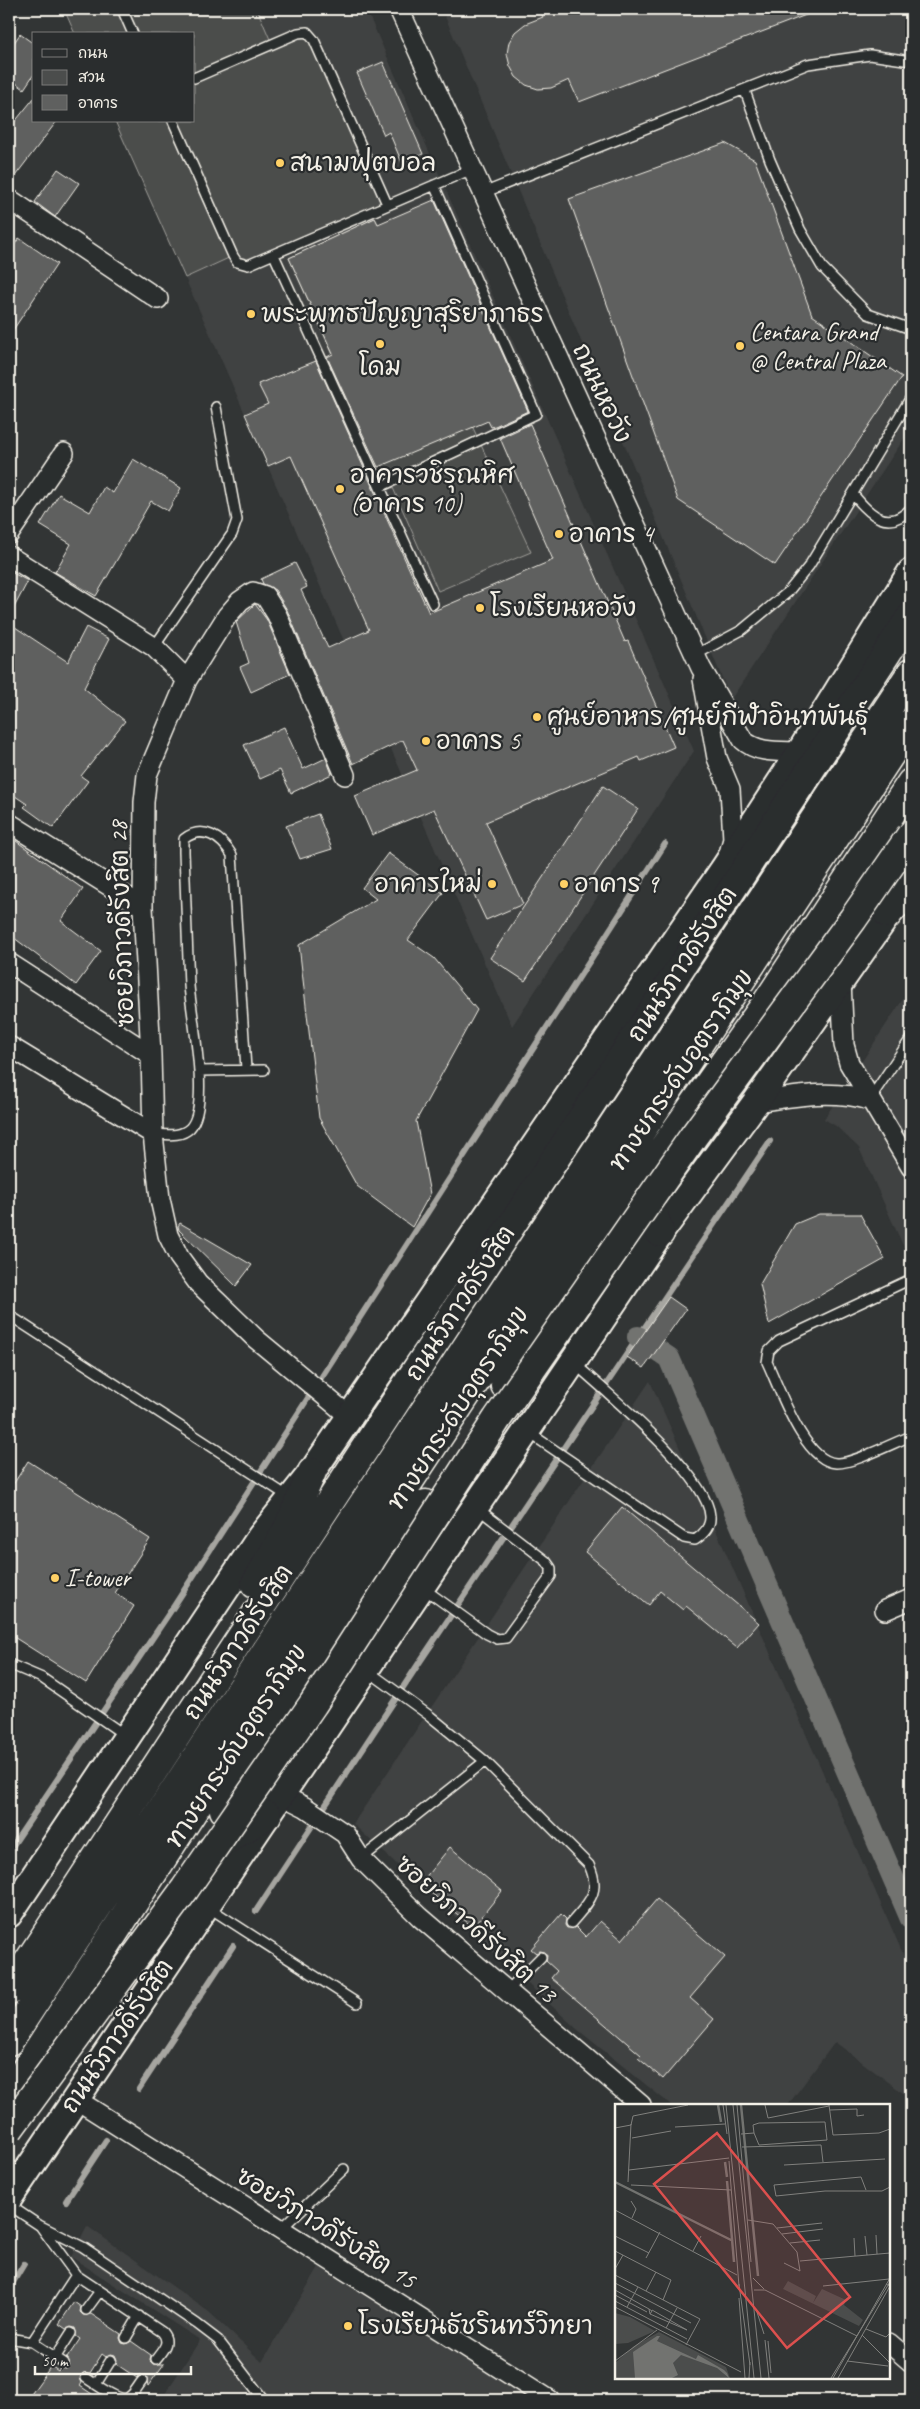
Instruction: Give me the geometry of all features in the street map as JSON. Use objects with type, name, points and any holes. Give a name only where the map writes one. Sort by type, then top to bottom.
[{"type":"highway","name":"ถนนวิภาวดีรังสิต","points":[[9,1991],[911,616]]},
{"type":"highway","name":"ทางยกระดับอุตราภิมุข","points":[[9,2041],[911,673]]},
{"type":"highway","name":"ทางยกระดับอุตราภิมุข","points":[[9,2095],[291,1660],[911,723]]},
{"type":"highway","name":"ถนนวิภาวดีรังสิต","points":[[9,2139],[188,1864],[642,1178],[767,1002],[911,783]]},
{"type":"highway","points":[[9,2129],[186,1889],[313,1704],[498,1419],[693,1137],[853,919],[911,836]]},
{"type":"highway","points":[[888,914],[911,878]]},
{"type":"highway","points":[[642,1178],[660,1233]]},
{"type":"highway","points":[[9,1970],[211,1658],[287,1529],[312,1472]]},
{"type":"highway","points":[[188,1864],[273,1805]]},
{"type":"main road","name":"ถนนวิภาวดีรังสิต","points":[[9,1914],[262,1536],[312,1472],[725,867],[800,752],[911,572]]},
{"type":"main road","name":"ถนนวิภาวดีรังสิต","points":[[9,2198],[74,2098],[206,1906],[660,1233],[756,1102],[888,914],[911,890]]},
{"type":"street","name":"ถนนหอวัง","points":[[399,9],[698,662],[743,740],[748,745],[760,750],[800,752]]},
{"type":"street","points":[[9,199],[158,299]]},
{"type":"street","points":[[9,534],[64,453]]},
{"type":"street","points":[[9,556],[154,647],[187,680]]},
{"type":"street","name":"ซอยวิภาวดีรังสิต 28","points":[[345,775],[277,615],[265,596],[253,592],[240,601],[227,616],[187,680],[148,775],[144,802],[142,907],[151,1055],[153,1134],[160,1199],[168,1235],[179,1257],[198,1284],[225,1310],[349,1416]]},
{"type":"street","points":[[698,662],[717,758],[730,797],[733,839],[725,867]]},
{"type":"street","points":[[9,823],[142,907]]},
{"type":"street","points":[[9,964],[151,1055]]},
{"type":"street","points":[[841,982],[844,1045],[849,1063],[911,1167]]},
{"type":"street","points":[[9,1046],[153,1134]]},
{"type":"street","points":[[756,1102],[820,1093],[852,1094],[870,1100]]},
{"type":"street","points":[[885,1610],[911,1599]]},
{"type":"street","name":"ซอยวิภาวดีรังสิต 13","points":[[273,1805],[305,1807],[345,1834],[361,1859],[420,1917],[640,2104]]},
{"type":"street","name":"ซอยวิภาวดีรังสิต 15","points":[[74,2098],[550,2400]]},
{"type":"street","points":[[890,2344],[911,2362]]},
{"type":"lane","points":[[122,9],[133,32]]},
{"type":"lane","points":[[195,78],[298,33],[307,32],[314,40],[387,204]]},
{"type":"lane","points":[[483,193],[808,64],[870,55],[911,61]]},
{"type":"lane","points":[[744,91],[796,221],[822,266],[868,314],[911,329]]},
{"type":"lane","points":[[173,122],[237,262],[248,265],[387,204],[472,170]]},
{"type":"lane","points":[[380,487],[536,414],[434,185]]},
{"type":"lane","points":[[274,255],[433,604]]},
{"type":"lane","points":[[698,662],[742,630],[788,592],[809,566],[911,397]]},
{"type":"lane","points":[[154,647],[232,534],[237,520],[216,407]]},
{"type":"lane","points":[[852,494],[866,510],[879,519],[897,518],[904,515],[911,508]]},
{"type":"lane","points":[[153,1134],[179,1135],[190,1128],[194,1119],[198,1096],[199,1071],[189,987],[184,852],[184,839],[189,835],[208,832],[221,839],[232,855],[246,1069]]},
{"type":"lane","points":[[870,1100],[911,1038]]},
{"type":"lane","points":[[199,1071],[264,1070]]},
{"type":"lane","points":[[911,1279],[780,1341],[769,1351],[767,1362],[798,1428],[812,1451],[827,1460],[835,1464],[850,1461],[911,1436]]},
{"type":"lane","points":[[9,1315],[291,1498]]},
{"type":"lane","points":[[526,1431],[684,1538],[695,1540],[704,1534],[709,1525],[710,1515],[707,1503],[692,1478],[666,1448],[572,1361]]},
{"type":"lane","points":[[421,1586],[487,1634],[497,1639],[506,1638],[551,1576],[551,1568],[546,1561],[474,1507]]},
{"type":"lane","points":[[9,1664],[42,1678],[128,1738]]},
{"type":"lane","points":[[365,1669],[430,1716],[485,1761],[589,1865],[595,1878],[595,1890],[590,1901],[571,1923]]},
{"type":"lane","points":[[361,1859],[485,1761]]},
{"type":"lane","points":[[206,1906],[357,2003]]},
{"type":"lane","points":[[508,1990],[541,1957]]},
{"type":"lane","points":[[281,2229],[344,2169]]},
{"type":"lane","points":[[9,2205],[39,2225],[83,2247],[218,2340],[264,2400]]},
{"type":"lane","points":[[39,2225],[76,2275],[139,2316],[166,2337],[164,2347],[156,2359]]},
{"type":"lane","points":[[32,2342],[76,2275]]},
{"type":"lane","points":[[86,2310],[100,2291]]},
{"type":"lane","points":[[126,2338],[139,2316]]},
{"type":"lane","points":[[55,2358],[71,2333]]},
{"type":"lane","points":[[9,2338],[32,2342],[64,2363]]},
{"type":"lane","points":[[96,2384],[111,2360]]},
{"type":"lane","points":[[86,2378],[119,2398],[130,2396],[142,2381]]},
{"type":"shaded area","name":"โรงเรียนหอวัง","points":[[64,9],[366,9],[694,751],[512,1026],[115,122],[195,122],[195,32],[74,32]]},
{"type":"shaded area","points":[[442,9],[911,9],[911,428],[731,699]]},
{"type":"shaded area","points":[[911,987],[911,1263],[859,1148],[836,1126],[824,1119]]},
{"type":"shaded area","points":[[650,1381],[911,1972],[911,2099],[835,2042],[789,2104],[670,2104],[577,2029],[353,1824]]},
{"type":"shaded area","name":"โรงเรียนธัชรินทร์วิทยา","points":[[87,2226],[209,2312],[262,2362],[319,2267],[530,2400],[161,2400],[200,2340],[71,2257]]},
{"type":"green space","points":[[64,9],[122,9],[132,32],[74,32]]},
{"type":"green space","name":"สนามฟุตบอล","points":[[123,9],[257,9],[272,44],[307,32],[387,204],[243,265],[233,256],[185,278],[115,122],[195,122],[195,32],[133,32]]},
{"type":"green space","name":"โดม","points":[[375,218],[531,552],[438,591],[289,258]]},
{"type":"building","points":[[539,9],[819,10],[579,102],[569,80],[551,88],[538,89],[526,85],[516,77],[510,66],[507,54],[509,42],[515,32],[525,24],[543,17]]},
{"type":"building","points":[[20,34],[32,43],[32,77],[24,89],[9,78],[9,50]]},
{"type":"building","points":[[383,62],[423,154],[402,163],[389,132],[384,135],[357,73]]},
{"type":"building","points":[[32,100],[32,122],[56,122],[9,184],[9,129]]},
{"type":"building","name":"Centara Grand @ Central Plaza","points":[[725,143],[755,160],[812,315],[902,377],[775,565],[678,500],[569,199]]},
{"type":"building","points":[[58,169],[79,183],[55,217],[35,202]]},
{"type":"building","points":[[434,200],[528,411],[491,427],[488,421],[378,467],[327,357],[333,354],[289,258],[375,218],[378,224]]},
{"type":"building","points":[[19,238],[57,264],[9,336],[9,253]]},
{"type":"building","points":[[316,361],[429,613],[553,560],[500,438],[530,424],[625,642],[628,641],[674,747],[641,761],[639,757],[486,822],[523,904],[486,920],[434,809],[372,835],[355,796],[417,770],[403,740],[353,764],[287,610],[275,590],[263,584],[261,579],[295,563],[307,587],[301,590],[328,648],[369,630],[291,456],[268,466],[245,414],[268,404],[258,384]]},
{"type":"building","points":[[133,459],[181,488],[168,511],[151,501],[96,596],[55,572],[71,544],[40,525],[59,494],[90,512],[104,487],[113,493]]},
{"type":"building","points":[[9,571],[28,581],[9,617]]},
{"type":"building","points":[[255,604],[267,620],[290,674],[251,692],[240,667],[249,663],[236,622]]},
{"type":"building","points":[[9,623],[68,662],[86,627],[109,639],[84,688],[125,721],[81,776],[88,781],[53,828],[24,807],[27,804],[9,792]]},
{"type":"building","points":[[284,727],[303,769],[326,758],[332,774],[291,793],[280,770],[260,779],[244,745]]},
{"type":"building","name":"อาคาร 9","points":[[603,786],[638,809],[525,981],[490,958]]},
{"type":"building","points":[[318,814],[332,849],[300,859],[286,826]]},
{"type":"building","points":[[9,836],[83,889],[61,921],[101,951],[76,985],[9,934]]},
{"type":"building","points":[[388,853],[443,893],[408,940],[434,958],[477,1010],[416,1121],[430,1194],[412,1227],[357,1186],[319,1118],[299,945],[376,899],[362,888]]},
{"type":"building","points":[[819,1214],[860,1214],[885,1259],[769,1324],[760,1284],[795,1224]]},
{"type":"building","points":[[180,1223],[252,1265],[236,1286],[179,1230],[178,1226]]},
{"type":"building","points":[[669,1297],[686,1309],[644,1368],[627,1357]]},
{"type":"building","points":[[28,1461],[150,1539],[115,1593],[134,1606],[86,1683],[9,1634],[9,1491]]},
{"type":"building","points":[[622,1507],[759,1623],[737,1648],[686,1606],[683,1610],[660,1591],[649,1605],[585,1552]]},
{"type":"building","points":[[450,1847],[502,1891],[473,1927],[420,1884]]},
{"type":"building","points":[[657,1899],[725,1957],[690,1998],[714,2019],[663,2079],[638,2058],[641,2055],[551,1978],[557,1971],[546,1961],[547,1956],[545,1952],[540,1951],[536,1953],[531,1949],[561,1914],[566,1919],[565,1925],[567,1928],[576,1927],[586,1937],[600,1921],[622,1940]]},
{"type":"building","points":[[74,2302],[81,2307],[80,2312],[83,2315],[91,2314],[121,2334],[122,2343],[126,2344],[131,2341],[151,2355],[150,2361],[153,2364],[164,2364],[148,2386],[145,2376],[140,2375],[137,2378],[116,2364],[115,2355],[111,2354],[106,2357],[102,2354],[90,2373],[83,2373],[80,2378],[82,2383],[80,2386],[101,2400],[27,2400],[51,2366],[58,2371],[60,2368],[66,2369],[69,2366],[67,2358],[80,2339],[76,2336],[75,2328],[66,2329],[59,2324]]},
{"type":"waterway","points":[[9,1851],[174,1606],[665,844]]},
{"type":"waterway","points":[[256,1911],[421,1660],[770,1141]]},
{"type":"waterway","points":[[638,1337],[669,1358],[911,1919]]},
{"type":"waterway","points":[[139,2089],[233,1946]]},
{"type":"waterway","points":[[66,2201],[106,2140]]},
{"type":"waterway","points":[[9,2289],[24,2264]]},
{"type":"place","name":"สนามฟุตบอล","points":[[280,163]]},
{"type":"place","name":"พระพุทธปัญญาสุริยาภาธร","points":[[251,314]]},
{"type":"place","name":"โดม","points":[[380,344]]},
{"type":"place","name":"Centara Grand @ Central Plaza","points":[[740,346]]},
{"type":"place","name":"อาคารวชิรุณหิศ (อาคาร 10)","points":[[340,489]]},
{"type":"place","name":"อาคาร 4","points":[[559,534]]},
{"type":"place","name":"โรงเรียนหอวัง","points":[[480,608]]},
{"type":"place","name":"ศูนย์อาหาร/ศูนย์กีฬาอินทพันธุ์","points":[[537,717]]},
{"type":"place","name":"อาคาร 5","points":[[426,741]]},
{"type":"place","name":"อาคารใหม่","points":[[492,884]]},
{"type":"place","name":"อาคาร 9","points":[[564,884]]},
{"type":"place","name":"I-tower","points":[[55,1578]]},
{"type":"place","name":"โรงเรียนธัชรินทร์วิทยา","points":[[348,2326]]}]
